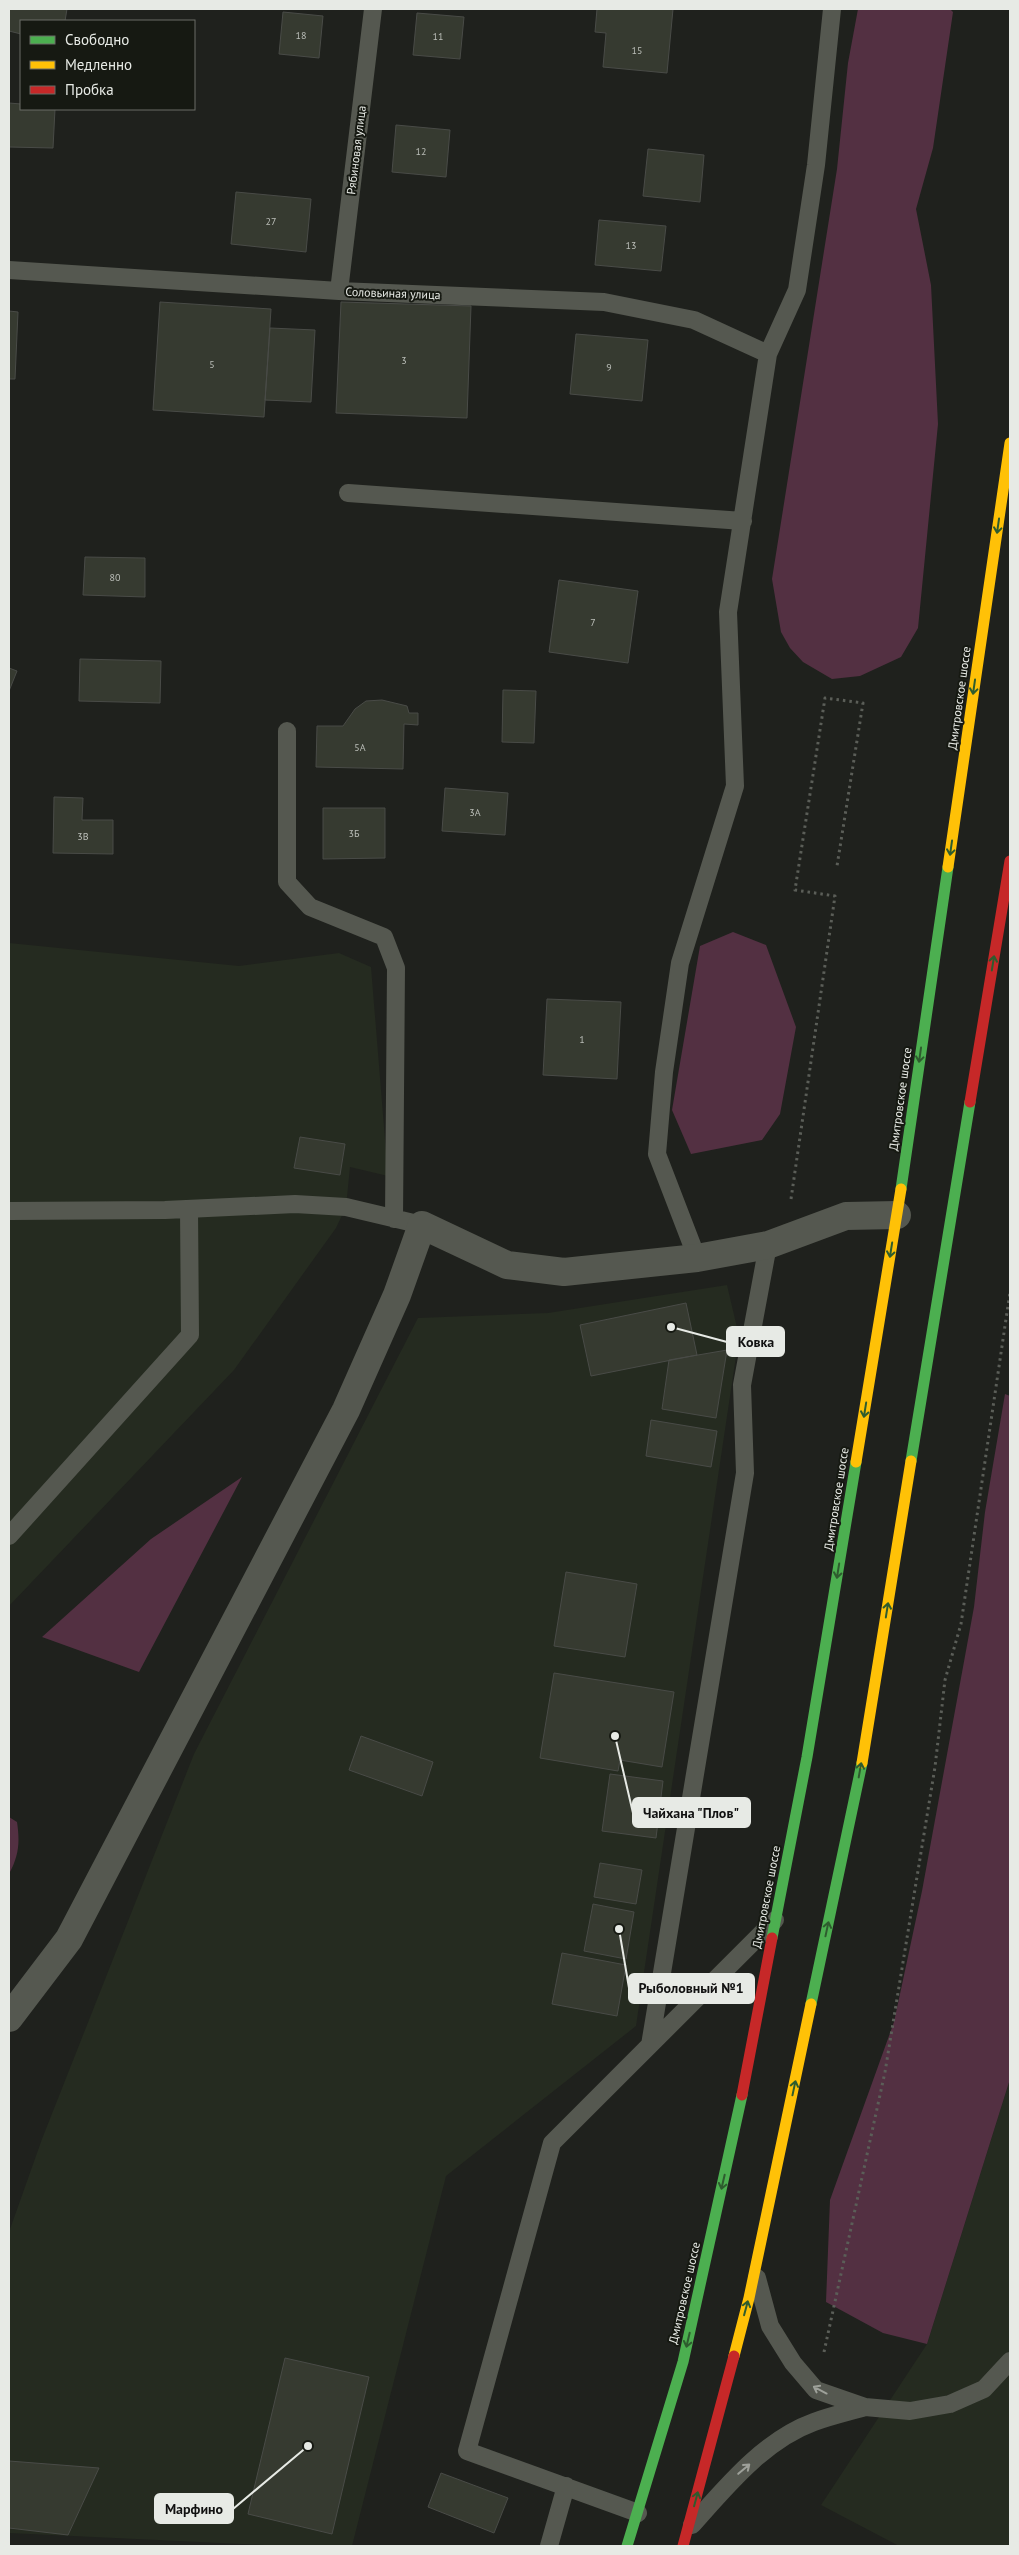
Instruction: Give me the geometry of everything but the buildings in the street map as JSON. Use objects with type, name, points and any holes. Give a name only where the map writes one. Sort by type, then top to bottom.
[{"type":"highway","name":"Дмитровское шоссе","points":[[627,2546],[683,2362],[734,2134],[808,1757],[897,1215],[1010,443]]},
{"type":"highway","points":[[688,2541],[755,2270],[860,1773],[1010,861]]},
{"type":"street","points":[[9,2018],[69,1939],[346,1410],[396,1295],[422,1226],[507,1265],[564,1272],[696,1258],[776,1242],[846,1216],[897,1215]]},
{"type":"lane","name":"Рябиновая улица","points":[[339,291],[374,9]]},
{"type":"lane","points":[[696,1258],[657,1154],[664,1072],[680,963],[735,786],[728,612],[768,354],[797,290],[816,165],[832,9]]},
{"type":"lane","name":"Соловьиная улица","points":[[9,270],[339,291],[604,302],[694,320],[768,354]]},
{"type":"lane","points":[[348,492],[743,521]]},
{"type":"lane","points":[[287,731],[287,882],[310,907],[384,937],[396,968],[394,1218]]},
{"type":"lane","points":[[9,1211],[189,1209],[295,1204],[346,1207],[422,1226]]},
{"type":"lane","points":[[9,1536],[190,1335],[189,1209]]},
{"type":"lane","points":[[650,2045],[745,1473],[742,1385],[776,1242]]},
{"type":"lane","points":[[638,2513],[467,2451],[552,2143],[776,1920]]},
{"type":"lane","points":[[755,2270],[770,2326],[793,2363],[816,2390],[865,2408],[910,2411],[950,2404],[984,2389],[1010,2361]]},
{"type":"lane","points":[[688,2541],[734,2477],[769,2448],[812,2423],[865,2408]]},
{"type":"lane","points":[[550,2546],[566,2486]]},
{"type":"path","points":[[776,1242],[835,896],[795,890],[825,698],[862,704],[837,866]]},
{"type":"path","points":[[816,2390],[885,2072],[935,1767],[945,1680],[960,1624],[1010,1292]]},
{"type":"shaded area","points":[[858,9],[950,9],[953,12],[933,148],[916,209],[931,285],[938,424],[918,628],[901,657],[860,676],[832,679],[803,662],[790,648],[781,632],[772,579],[837,169],[848,63]]},
{"type":"shaded area","points":[[733,932],[766,945],[796,1027],[780,1114],[762,1140],[691,1154],[672,1110],[700,946]]},
{"type":"shaded area","points":[[9,943],[239,966],[339,953],[371,967],[388,1176],[350,1167],[346,1207],[336,1228],[234,1370],[9,1606]]},
{"type":"shaded area","points":[[727,1285],[739,1336],[636,2026],[446,2176],[352,2546],[285,2546],[9,2533],[9,2232],[42,2139],[194,1754],[418,1318],[548,1313]]},
{"type":"shaded area","points":[[1005,1394],[1010,1396],[1010,2079],[927,2344],[883,2333],[826,2302],[830,2200],[894,2022],[922,1891],[974,1607],[985,1512]]},
{"type":"shaded area","points":[[242,1477],[139,1672],[42,1637],[151,1539]]},
{"type":"shaded area","points":[[9,1817],[17,1822],[18,1842],[17,1855],[9,1874]]},
{"type":"shaded area","points":[[1010,2079],[1010,2546],[899,2546],[821,2505],[927,2344]]},
{"type":"traffic: fast","points":[[901,1189],[948,867]]},
{"type":"traffic: fast","points":[[911,1461],[970,1102]]},
{"type":"traffic: fast","points":[[772,1938],[807,1757],[856,1462]]},
{"type":"traffic: fast","points":[[811,2004],[862,1763]]},
{"type":"traffic: fast","points":[[627,2546],[683,2362],[742,2095]]},
{"type":"traffic: slow","points":[[948,867],[1010,443]]},
{"type":"traffic: slow","points":[[856,1462],[901,1189]]},
{"type":"traffic: slow","points":[[862,1763],[911,1461]]},
{"type":"traffic: slow","points":[[734,2356],[749,2298],[811,2004]]},
{"type":"traffic: jam","points":[[970,1102],[1010,861]]},
{"type":"traffic: jam","points":[[742,2095],[772,1938]]},
{"type":"traffic: jam","points":[[683,2546],[734,2356]]},
{"type":"place","name":"Ковка","points":[[671,1327]]},
{"type":"place","name":"Чайхана \"Плов\"","points":[[615,1736]]},
{"type":"place","name":"Рыболовный №1","points":[[619,1929]]},
{"type":"place","name":"Марфино","points":[[308,2446]]}]
